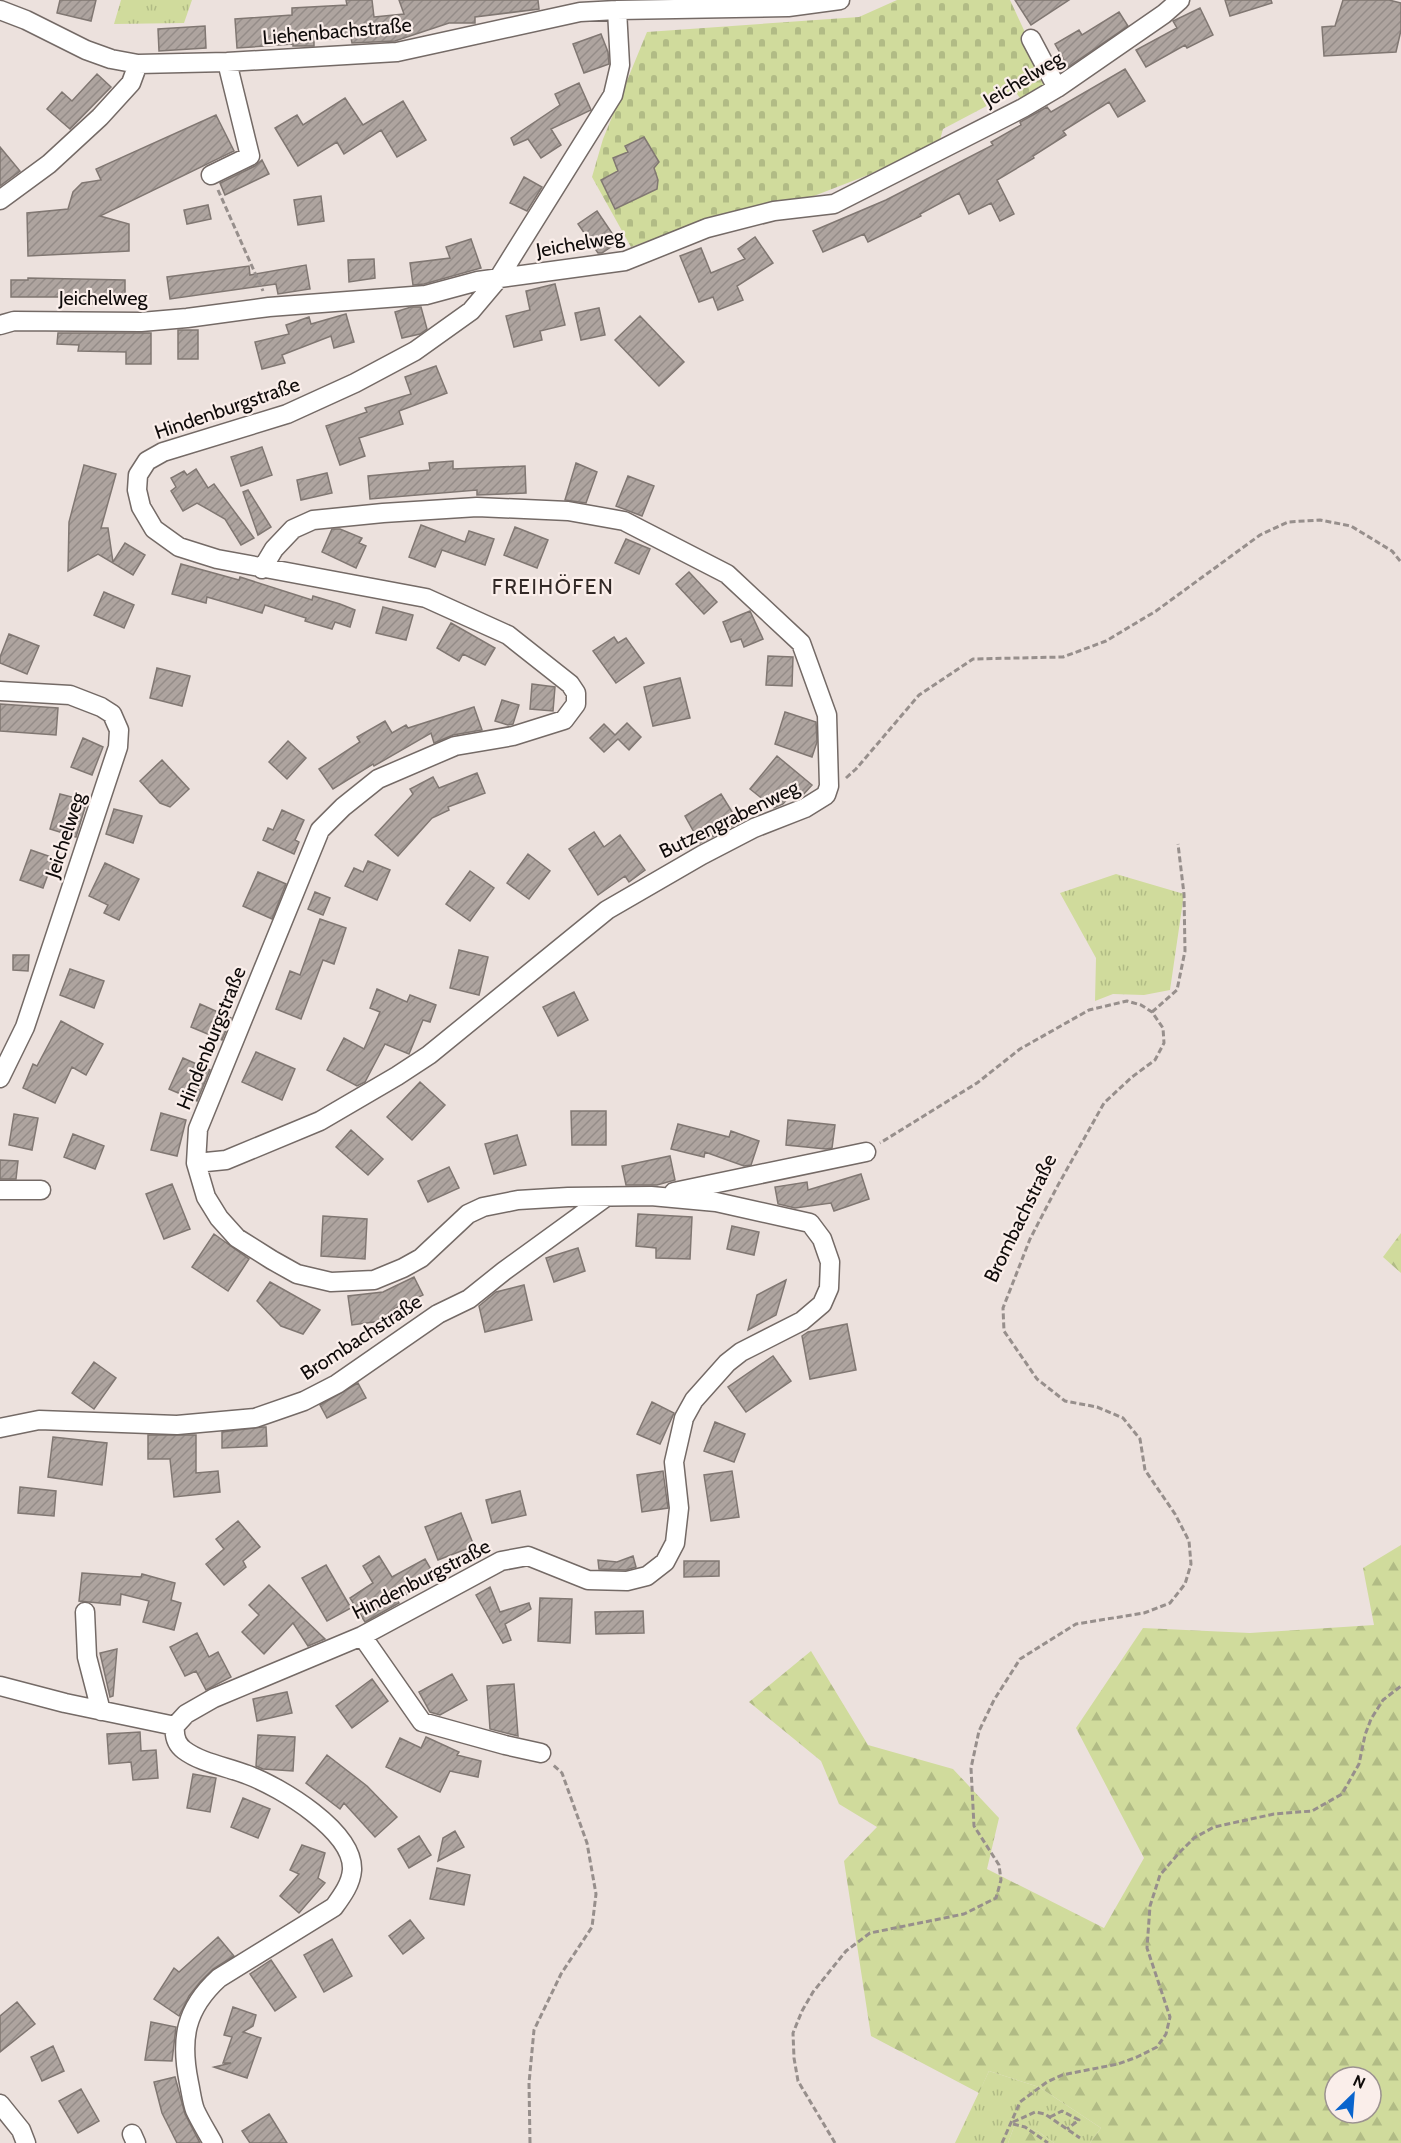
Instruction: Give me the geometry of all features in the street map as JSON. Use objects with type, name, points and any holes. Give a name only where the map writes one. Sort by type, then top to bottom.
[{"type":"street","name":"Liehenbachstraße","points":[[0,10],[87,50],[111,59],[138,64],[226,62],[397,52],[580,12],[788,7],[840,0]]},
{"type":"street","name":"Jeichelweg","points":[[0,326],[14,321],[141,322],[269,307],[426,295],[478,281],[625,261],[707,228],[774,211],[834,204],[1023,108],[1164,14],[1180,0]]},
{"type":"street","name":"Hindenburgstraße","points":[[175,1726],[186,1714],[214,1698],[362,1636],[501,1561],[528,1556],[588,1580],[627,1581],[647,1576],[665,1562],[675,1543],[679,1508],[674,1462],[684,1418],[694,1400],[727,1363],[764,1339],[802,1321],[822,1304],[829,1288],[830,1262],[822,1239],[810,1223],[716,1202],[651,1196],[518,1200],[483,1208],[468,1214],[421,1258],[403,1268],[374,1281],[331,1282],[297,1274],[237,1238],[219,1218],[206,1197],[196,1163],[198,1129],[320,830],[343,807],[378,779],[455,746],[513,736],[564,720],[576,704],[576,693],[570,684],[508,635],[426,598],[217,559],[179,547],[154,529],[141,507],[137,490],[138,475],[147,461],[163,452],[287,414],[355,383],[415,351],[471,311],[498,279],[613,95],[620,65],[617,10]]},
{"type":"street","points":[[1031,39],[1056,88]]},
{"type":"street","points":[[211,175],[250,156],[226,62]]},
{"type":"street","points":[[0,200],[49,164],[100,117],[131,83],[138,64]]},
{"type":"street","name":"Butzengrabenweg","points":[[196,1163],[226,1160],[320,1121],[387,1082],[429,1055],[608,910],[753,828],[805,808],[826,795],[829,786],[827,715],[801,642],[727,574],[624,521],[568,511],[477,507],[313,520],[293,530],[274,549],[262,568]]},
{"type":"street","name":"Jeichelweg","points":[[0,691],[70,694],[112,714],[119,730],[118,747],[25,1027],[0,1078]]},
{"type":"street","points":[[651,1196],[866,1152]]},
{"type":"street","points":[[0,1190],[41,1190]]},
{"type":"street","name":"Brombachstraße","points":[[0,1428],[39,1420],[177,1425],[255,1418],[304,1401],[337,1384],[438,1314],[469,1299],[606,1197]]},
{"type":"street","points":[[85,1612],[87,1657],[101,1711]]},
{"type":"street","points":[[362,1636],[422,1722],[505,1746],[541,1753]]},
{"type":"street","points":[[0,1686],[101,1711],[175,1726],[174,1736],[182,1749],[280,1788],[328,1825],[350,1853],[352,1870],[346,1891],[334,1907],[219,1978],[205,1991],[193,2008],[186,2032],[185,2061],[194,2108],[213,2143]]},
{"type":"street","points":[[0,2104],[21,2130],[26,2143]]},
{"type":"path","points":[[211,175],[259,278],[269,307]]},
{"type":"path","points":[[826,795],[856,769],[919,695],[973,659],[1063,657],[1106,641],[1156,611],[1260,536],[1288,522],[1320,520],[1351,526],[1392,550],[1401,562]]},
{"type":"path","points":[[866,1152],[977,1083],[1020,1049],[1089,1010],[1127,1002],[1141,1005],[1152,1012],[1177,990],[1185,951],[1184,894],[1178,844]]},
{"type":"path","name":"Brombachstraße","points":[[835,2143],[798,2081],[794,2058],[793,2033],[813,1992],[846,1951],[870,1933],[964,1914],[996,1898],[1001,1880],[999,1865],[974,1826],[971,1768],[979,1731],[994,1700],[1020,1659],[1076,1624],[1144,1613],[1170,1603],[1185,1584],[1191,1564],[1189,1540],[1175,1514],[1145,1470],[1140,1439],[1123,1418],[1097,1407],[1065,1401],[1037,1379],[1004,1330],[1003,1308],[1006,1298],[1030,1239],[1057,1187],[1104,1103],[1132,1077],[1155,1060],[1164,1043],[1162,1028],[1152,1012]]},
{"type":"path","points":[[1002,2143],[1020,2102],[1047,2082],[1062,2075],[1118,2064],[1137,2057],[1157,2047],[1166,2034],[1170,2017],[1147,1948],[1150,1906],[1160,1875],[1194,1838],[1214,1827],[1274,1814],[1312,1811],[1342,1794],[1359,1764],[1371,1719],[1383,1700],[1401,1686]]},
{"type":"path","points":[[530,2143],[529,2083],[534,2030],[561,1974],[592,1927],[596,1894],[587,1843],[562,1773],[541,1753]]},
{"type":"path","points":[[1050,2117],[1062,2111],[1080,2120],[1067,2129]]},
{"type":"path","points":[[1011,2123],[1035,2112],[1050,2117],[1080,2138]]},
{"type":"path","points":[[1011,2123],[1025,2127],[1048,2143]]},
{"type":"green space","points":[[121,0],[192,0],[184,23],[114,24]]},
{"type":"green space","points":[[897,0],[1010,0],[1049,84],[1022,101],[1015,91],[943,129],[940,140],[868,175],[801,201],[722,214],[631,247],[592,177],[603,139],[647,32],[859,17]]},
{"type":"green space","points":[[1116,874],[1184,894],[1170,990],[1144,995],[1113,994],[1095,1001],[1096,958],[1060,893]]},
{"type":"green space","points":[[1401,1233],[1401,1273],[1383,1257]]},
{"type":"green space","points":[[1401,1545],[1401,2143],[1090,2143],[1101,2128],[1039,2087],[989,2071],[979,2093],[871,2036],[844,1861],[877,1827],[839,1804],[821,1761],[749,1702],[811,1651],[868,1745],[953,1769],[999,1818],[987,1869],[1104,1928],[1144,1858],[1076,1728],[1143,1628],[1250,1633],[1374,1625],[1363,1568]]},
{"type":"green space","points":[[989,2071],[1039,2087],[1101,2128],[1090,2143],[1054,2143],[1039,2132],[1015,2124],[1008,2143],[955,2143]]},
{"type":"green space","points":[[1015,2124],[1039,2132],[1054,2143],[1008,2143]]},
{"type":"building","points":[[60,0],[96,0],[91,21],[57,13]]},
{"type":"building","points":[[346,0],[372,0],[374,17],[404,14],[399,0],[538,0],[539,9],[475,17],[475,23],[449,23],[395,41],[352,43],[351,38],[314,40],[314,46],[293,46],[293,44],[237,48],[235,19],[292,15],[292,8],[347,5]]},
{"type":"building","points":[[1015,0],[1069,0],[1031,25]]},
{"type":"building","points":[[1225,0],[1271,0],[1272,3],[1230,16]]},
{"type":"building","points":[[1343,0],[1389,0],[1401,3],[1401,30],[1396,52],[1324,56],[1322,27],[1335,26]]},
{"type":"building","points":[[1200,8],[1213,35],[1187,48],[1185,45],[1146,67],[1136,50],[1177,28],[1173,21]]},
{"type":"building","points":[[1119,12],[1128,26],[1068,67],[1055,44],[1079,30],[1082,35]]},
{"type":"building","points":[[205,26],[206,48],[159,51],[158,29]]},
{"type":"building","points":[[601,34],[608,52],[609,64],[584,73],[573,44]]},
{"type":"building","points":[[1125,69],[1145,101],[1118,117],[1109,102],[1063,131],[1066,135],[1033,156],[1034,158],[997,180],[1014,214],[1000,221],[991,203],[969,214],[959,193],[920,214],[921,216],[868,242],[864,234],[823,252],[813,231],[886,200],[993,145],[991,142],[1021,125],[1020,122],[1047,107],[1051,112]]},
{"type":"building","points":[[97,74],[111,87],[70,129],[47,109],[62,92],[72,101]]},
{"type":"building","points":[[579,83],[591,110],[551,129],[561,145],[541,158],[528,139],[514,145],[511,138],[560,105],[555,94]]},
{"type":"building","points":[[345,98],[363,125],[403,101],[426,140],[397,157],[381,130],[344,154],[337,142],[298,166],[275,128],[297,115],[303,125]]},
{"type":"building","points":[[216,115],[234,151],[100,216],[129,224],[129,251],[28,256],[27,213],[68,209],[73,192],[82,183],[101,180],[96,169]]},
{"type":"building","points":[[644,137],[659,162],[654,168],[658,180],[657,189],[615,209],[601,180],[618,171],[613,158],[628,152],[625,146]]},
{"type":"building","points":[[0,147],[20,171],[0,186]]},
{"type":"building","points":[[262,160],[269,174],[225,195],[220,183],[255,166]]},
{"type":"building","points":[[524,177],[542,187],[527,211],[510,203]]},
{"type":"building","points":[[321,196],[324,221],[298,225],[294,200]]},
{"type":"building","points":[[208,205],[211,219],[187,224],[184,210]]},
{"type":"building","points":[[597,211],[618,242],[602,253],[598,253],[578,224]]},
{"type":"building","points":[[755,237],[773,263],[737,286],[743,300],[718,310],[713,297],[699,302],[680,256],[701,248],[711,273],[745,259],[738,249]]},
{"type":"building","points":[[471,239],[481,268],[413,285],[410,263],[450,258],[446,247]]},
{"type":"building","points":[[374,259],[375,278],[349,282],[348,260]]},
{"type":"building","points":[[306,265],[310,289],[278,294],[276,284],[170,299],[167,277],[249,266],[250,275]]},
{"type":"building","points":[[28,278],[125,280],[125,305],[80,304],[80,297],[11,297],[11,280],[28,280]]},
{"type":"building","points":[[555,284],[565,325],[540,331],[542,340],[514,347],[506,316],[530,310],[526,291]]},
{"type":"building","points":[[411,307],[421,307],[427,329],[420,334],[402,338],[395,312]]},
{"type":"building","points":[[599,308],[605,335],[581,340],[575,313]]},
{"type":"building","points":[[346,314],[354,342],[334,348],[331,336],[282,355],[285,363],[262,369],[255,342],[289,334],[286,325],[309,317],[311,324]]},
{"type":"building","points":[[640,316],[684,362],[659,386],[615,340]]},
{"type":"building","points":[[178,330],[198,330],[198,359],[178,359]]},
{"type":"building","points":[[58,333],[151,333],[151,364],[126,364],[126,352],[78,351],[79,345],[57,344]]},
{"type":"building","points":[[436,366],[447,393],[399,411],[403,424],[359,438],[365,456],[340,465],[326,426],[367,412],[365,408],[411,394],[405,377]]},
{"type":"building","points":[[262,447],[272,475],[241,486],[231,457]]},
{"type":"building","points":[[453,461],[453,469],[525,466],[526,493],[477,495],[477,490],[370,499],[368,476],[430,470],[429,463]]},
{"type":"building","points":[[576,463],[597,472],[586,503],[565,500]]},
{"type":"building","points":[[84,465],[116,474],[101,528],[108,528],[113,562],[125,543],[145,555],[133,575],[98,554],[68,571],[69,522]]},
{"type":"building","points":[[196,469],[208,488],[214,484],[254,538],[241,545],[225,519],[197,503],[183,511],[171,491],[176,487],[171,478],[184,471],[187,475]]},
{"type":"building","points":[[327,473],[332,493],[301,500],[297,480]]},
{"type":"building","points":[[628,476],[654,486],[642,516],[616,506]]},
{"type":"building","points":[[248,490],[271,527],[258,535],[243,492]]},
{"type":"building","points":[[421,525],[465,542],[469,531],[494,539],[485,565],[442,550],[435,567],[409,557]]},
{"type":"building","points":[[515,527],[548,540],[537,568],[504,555]]},
{"type":"building","points":[[332,529],[340,529],[362,538],[359,543],[366,546],[356,568],[322,552]]},
{"type":"building","points":[[626,539],[650,549],[639,574],[615,563]]},
{"type":"building","points":[[181,564],[239,580],[240,577],[312,600],[313,596],[340,604],[355,610],[350,627],[335,622],[332,629],[265,605],[262,613],[207,597],[206,603],[172,594]]},
{"type":"building","points":[[689,572],[717,602],[704,614],[676,584]]},
{"type":"building","points":[[104,592],[134,605],[124,628],[94,615]]},
{"type":"building","points":[[383,607],[413,615],[406,640],[376,633]]},
{"type":"building","points":[[750,611],[763,639],[744,647],[741,639],[731,642],[723,622]]},
{"type":"building","points":[[451,623],[495,648],[485,665],[463,654],[459,661],[437,648]]},
{"type":"building","points":[[9,634],[39,646],[27,674],[0,663]]},
{"type":"building","points":[[614,637],[618,643],[626,638],[644,663],[616,683],[593,651]]},
{"type":"building","points":[[768,656],[793,657],[792,686],[766,685]]},
{"type":"building","points":[[157,668],[190,676],[182,706],[150,698]]},
{"type":"building","points":[[680,678],[690,718],[653,726],[644,687]]},
{"type":"building","points":[[532,684],[555,687],[553,711],[530,709]]},
{"type":"building","points":[[502,700],[519,705],[513,724],[508,725],[495,721]]},
{"type":"building","points":[[0,704],[58,708],[56,735],[0,731]]},
{"type":"building","points":[[474,707],[482,730],[453,735],[434,743],[431,733],[374,766],[373,764],[333,789],[319,769],[360,742],[357,737],[385,721],[392,733],[406,725],[408,728]]},
{"type":"building","points":[[785,712],[816,722],[817,742],[812,757],[775,744]]},
{"type":"building","points":[[627,723],[641,737],[629,750],[618,739],[604,752],[590,738],[604,724],[615,735]]},
{"type":"building","points":[[83,738],[103,747],[92,775],[71,767]]},
{"type":"building","points":[[288,741],[306,758],[287,779],[269,762]]},
{"type":"building","points":[[777,756],[812,785],[800,798],[795,800],[790,796],[783,804],[774,808],[750,789]]},
{"type":"building","points":[[162,760],[189,789],[170,807],[160,803],[140,781]]},
{"type":"building","points":[[477,773],[485,793],[448,807],[449,810],[432,818],[398,856],[375,835],[413,794],[410,789],[433,777],[439,788]]},
{"type":"building","points":[[60,794],[87,801],[76,837],[50,829]]},
{"type":"building","points":[[721,794],[739,823],[700,843],[685,816]]},
{"type":"building","points":[[114,809],[142,816],[133,843],[106,834]]},
{"type":"building","points":[[282,810],[304,820],[295,840],[299,842],[294,854],[263,840],[268,828],[273,830]]},
{"type":"building","points":[[594,832],[604,847],[620,835],[645,870],[629,882],[625,876],[598,895],[569,849]]},
{"type":"building","points":[[31,850],[54,858],[43,888],[20,880]]},
{"type":"building","points":[[528,854],[550,871],[529,899],[507,883]]},
{"type":"building","points":[[368,861],[390,870],[377,900],[345,886],[354,868],[363,872]]},
{"type":"building","points":[[105,863],[139,879],[119,920],[104,913],[108,905],[89,896]]},
{"type":"building","points":[[470,871],[494,888],[470,921],[446,904]]},
{"type":"building","points":[[258,872],[286,884],[272,919],[243,906]]},
{"type":"building","points":[[315,892],[330,898],[323,915],[308,909]]},
{"type":"building","points":[[320,919],[346,928],[334,964],[323,960],[301,1019],[276,1009],[290,971],[300,975]]},
{"type":"building","points":[[459,950],[488,957],[479,995],[450,988]]},
{"type":"building","points":[[13,955],[29,955],[28,971],[13,970]]},
{"type":"building","points":[[70,969],[104,981],[94,1008],[60,995]]},
{"type":"building","points":[[377,989],[407,1002],[410,995],[436,1005],[430,1022],[423,1020],[409,1054],[385,1044],[365,1082],[357,1086],[327,1070],[344,1038],[364,1049],[380,1012],[370,1008]]},
{"type":"building","points":[[574,992],[588,1020],[558,1036],[543,1007]]},
{"type":"building","points":[[200,1004],[231,1018],[222,1040],[191,1027]]},
{"type":"building","points":[[61,1021],[103,1044],[86,1075],[72,1067],[55,1103],[23,1088],[33,1064],[37,1066]]},
{"type":"building","points":[[256,1052],[295,1069],[282,1100],[242,1082]]},
{"type":"building","points":[[183,1058],[210,1070],[197,1101],[169,1089]]},
{"type":"building","points":[[420,1082],[445,1105],[412,1140],[387,1117]]},
{"type":"building","points":[[571,1111],[606,1111],[606,1145],[572,1145]]},
{"type":"building","points":[[161,1113],[186,1120],[177,1156],[151,1150]]},
{"type":"building","points":[[14,1114],[38,1118],[32,1150],[9,1145]]},
{"type":"building","points":[[788,1120],[835,1125],[832,1148],[786,1145]]},
{"type":"building","points":[[678,1124],[729,1137],[731,1131],[759,1141],[751,1165],[744,1166],[705,1152],[704,1157],[671,1149]]},
{"type":"building","points":[[351,1130],[383,1159],[368,1175],[336,1147]]},
{"type":"building","points":[[73,1134],[104,1146],[95,1169],[64,1157]]},
{"type":"building","points":[[517,1135],[526,1165],[494,1174],[485,1144]]},
{"type":"building","points":[[670,1156],[675,1180],[657,1185],[626,1185],[622,1166]]},
{"type":"building","points":[[0,1160],[18,1161],[16,1179],[0,1179]]},
{"type":"building","points":[[449,1167],[459,1188],[428,1202],[418,1181]]},
{"type":"building","points":[[861,1174],[869,1199],[834,1211],[831,1203],[795,1208],[778,1204],[775,1187],[807,1182],[808,1190]]},
{"type":"building","points":[[172,1184],[190,1229],[164,1239],[146,1194]]},
{"type":"building","points":[[638,1214],[692,1217],[690,1259],[656,1258],[656,1248],[636,1246]]},
{"type":"building","points":[[323,1216],[367,1219],[365,1259],[321,1256]]},
{"type":"building","points":[[732,1226],[759,1232],[754,1255],[727,1249]]},
{"type":"building","points":[[214,1234],[249,1259],[228,1291],[192,1267]]},
{"type":"building","points":[[578,1248],[585,1271],[554,1282],[546,1258]]},
{"type":"building","points":[[414,1277],[423,1295],[394,1309],[396,1319],[352,1325],[348,1296],[383,1292]]},
{"type":"building","points":[[786,1280],[776,1315],[748,1330],[757,1295]]},
{"type":"building","points":[[270,1282],[320,1310],[303,1334],[281,1326],[257,1301]]},
{"type":"building","points":[[524,1285],[532,1320],[485,1332],[479,1306],[496,1292]]},
{"type":"building","points":[[847,1324],[856,1370],[810,1379],[802,1336],[808,1332]]},
{"type":"building","points":[[773,1356],[791,1381],[746,1412],[728,1387]]},
{"type":"building","points":[[94,1362],[116,1378],[94,1409],[72,1393]]},
{"type":"building","points":[[358,1383],[366,1398],[327,1418],[320,1405]]},
{"type":"building","points":[[652,1402],[674,1413],[660,1444],[637,1434]]},
{"type":"building","points":[[715,1422],[745,1434],[734,1462],[704,1451]]},
{"type":"building","points":[[266,1427],[267,1446],[222,1448],[222,1432]]},
{"type":"building","points":[[148,1435],[196,1435],[196,1473],[218,1471],[220,1492],[174,1497],[170,1459],[148,1459]]},
{"type":"building","points":[[53,1437],[107,1443],[102,1485],[48,1477]]},
{"type":"building","points":[[663,1471],[668,1508],[642,1512],[637,1475]]},
{"type":"building","points":[[732,1471],[739,1517],[711,1521],[704,1475]]},
{"type":"building","points":[[20,1487],[56,1491],[54,1516],[18,1513]]},
{"type":"building","points":[[520,1491],[526,1515],[492,1523],[486,1500]]},
{"type":"building","points":[[461,1513],[474,1546],[438,1560],[425,1527]]},
{"type":"building","points":[[238,1521],[260,1547],[243,1561],[246,1567],[224,1585],[206,1564],[224,1549],[216,1539]]},
{"type":"building","points":[[379,1556],[392,1577],[425,1559],[436,1578],[397,1600],[399,1603],[365,1622],[350,1598],[373,1583],[363,1566]]},
{"type":"building","points":[[633,1556],[636,1567],[626,1570],[599,1569],[598,1560],[617,1562]]},
{"type":"building","points":[[684,1561],[719,1561],[719,1576],[684,1577]]},
{"type":"building","points":[[326,1565],[351,1608],[327,1621],[302,1578]]},
{"type":"building","points":[[82,1573],[141,1577],[142,1574],[175,1583],[171,1600],[181,1603],[174,1630],[143,1622],[149,1601],[121,1594],[120,1605],[79,1601]]},
{"type":"building","points":[[269,1585],[325,1639],[308,1646],[293,1623],[264,1654],[242,1632],[259,1615],[249,1605]]},
{"type":"building","points":[[490,1587],[500,1612],[529,1603],[531,1609],[505,1624],[511,1640],[503,1643],[476,1595]]},
{"type":"building","points":[[540,1598],[572,1599],[570,1643],[538,1641]]},
{"type":"building","points":[[643,1611],[644,1633],[596,1634],[595,1612]]},
{"type":"building","points":[[197,1633],[209,1657],[218,1652],[231,1677],[206,1690],[196,1671],[185,1676],[170,1647]]},
{"type":"building","points":[[117,1649],[113,1696],[110,1697],[100,1653]]},
{"type":"building","points":[[452,1674],[467,1700],[440,1715],[430,1712],[419,1692]]},
{"type":"building","points":[[372,1679],[388,1701],[352,1728],[336,1706]]},
{"type":"building","points":[[514,1684],[518,1736],[490,1729],[487,1686]]},
{"type":"building","points":[[287,1692],[292,1713],[257,1721],[253,1699]]},
{"type":"building","points":[[140,1732],[141,1751],[156,1750],[158,1778],[133,1780],[131,1762],[109,1764],[107,1734]]},
{"type":"building","points":[[258,1735],[295,1737],[293,1771],[263,1769],[256,1766]]},
{"type":"building","points":[[426,1737],[459,1752],[457,1755],[481,1761],[478,1777],[450,1771],[440,1792],[386,1767],[400,1738],[421,1748]]},
{"type":"building","points":[[327,1755],[367,1786],[397,1817],[375,1837],[344,1803],[340,1809],[306,1783]]},
{"type":"building","points":[[193,1774],[216,1778],[210,1812],[187,1808]]},
{"type":"building","points":[[243,1798],[270,1809],[258,1838],[231,1827]]},
{"type":"building","points":[[455,1831],[464,1847],[438,1861],[443,1838]]},
{"type":"building","points":[[419,1836],[431,1855],[409,1868],[398,1849]]},
{"type":"building","points":[[302,1845],[325,1853],[318,1878],[325,1883],[299,1913],[280,1896],[299,1874],[290,1870]]},
{"type":"building","points":[[437,1868],[470,1875],[464,1905],[430,1899]]},
{"type":"building","points":[[410,1920],[424,1938],[403,1954],[389,1936]]},
{"type":"building","points":[[218,1937],[234,1956],[213,1969],[200,1982],[189,1996],[179,2016],[154,1999],[174,1968],[179,1972]]},
{"type":"building","points":[[332,1939],[352,1976],[324,1992],[304,1955]]},
{"type":"building","points":[[271,1960],[296,1997],[275,2011],[250,1974]]},
{"type":"building","points":[[17,2002],[35,2024],[0,2052],[0,2016]]},
{"type":"building","points":[[233,2007],[256,2015],[253,2026],[243,2032],[261,2038],[247,2078],[214,2067],[231,2063],[223,2063],[232,2037],[224,2035]]},
{"type":"building","points":[[151,2022],[176,2027],[172,2061],[145,2060]]},
{"type":"building","points":[[53,2046],[64,2071],[42,2081],[31,2057]]},
{"type":"building","points":[[175,2077],[185,2114],[200,2143],[177,2143],[162,2113],[154,2082]]},
{"type":"building","points":[[81,2089],[99,2121],[78,2133],[59,2101]]},
{"type":"building","points":[[269,2114],[287,2143],[250,2143],[242,2131]]},
{"type":"district","name":"FREIHÖFEN","points":[[553,586]]}]
